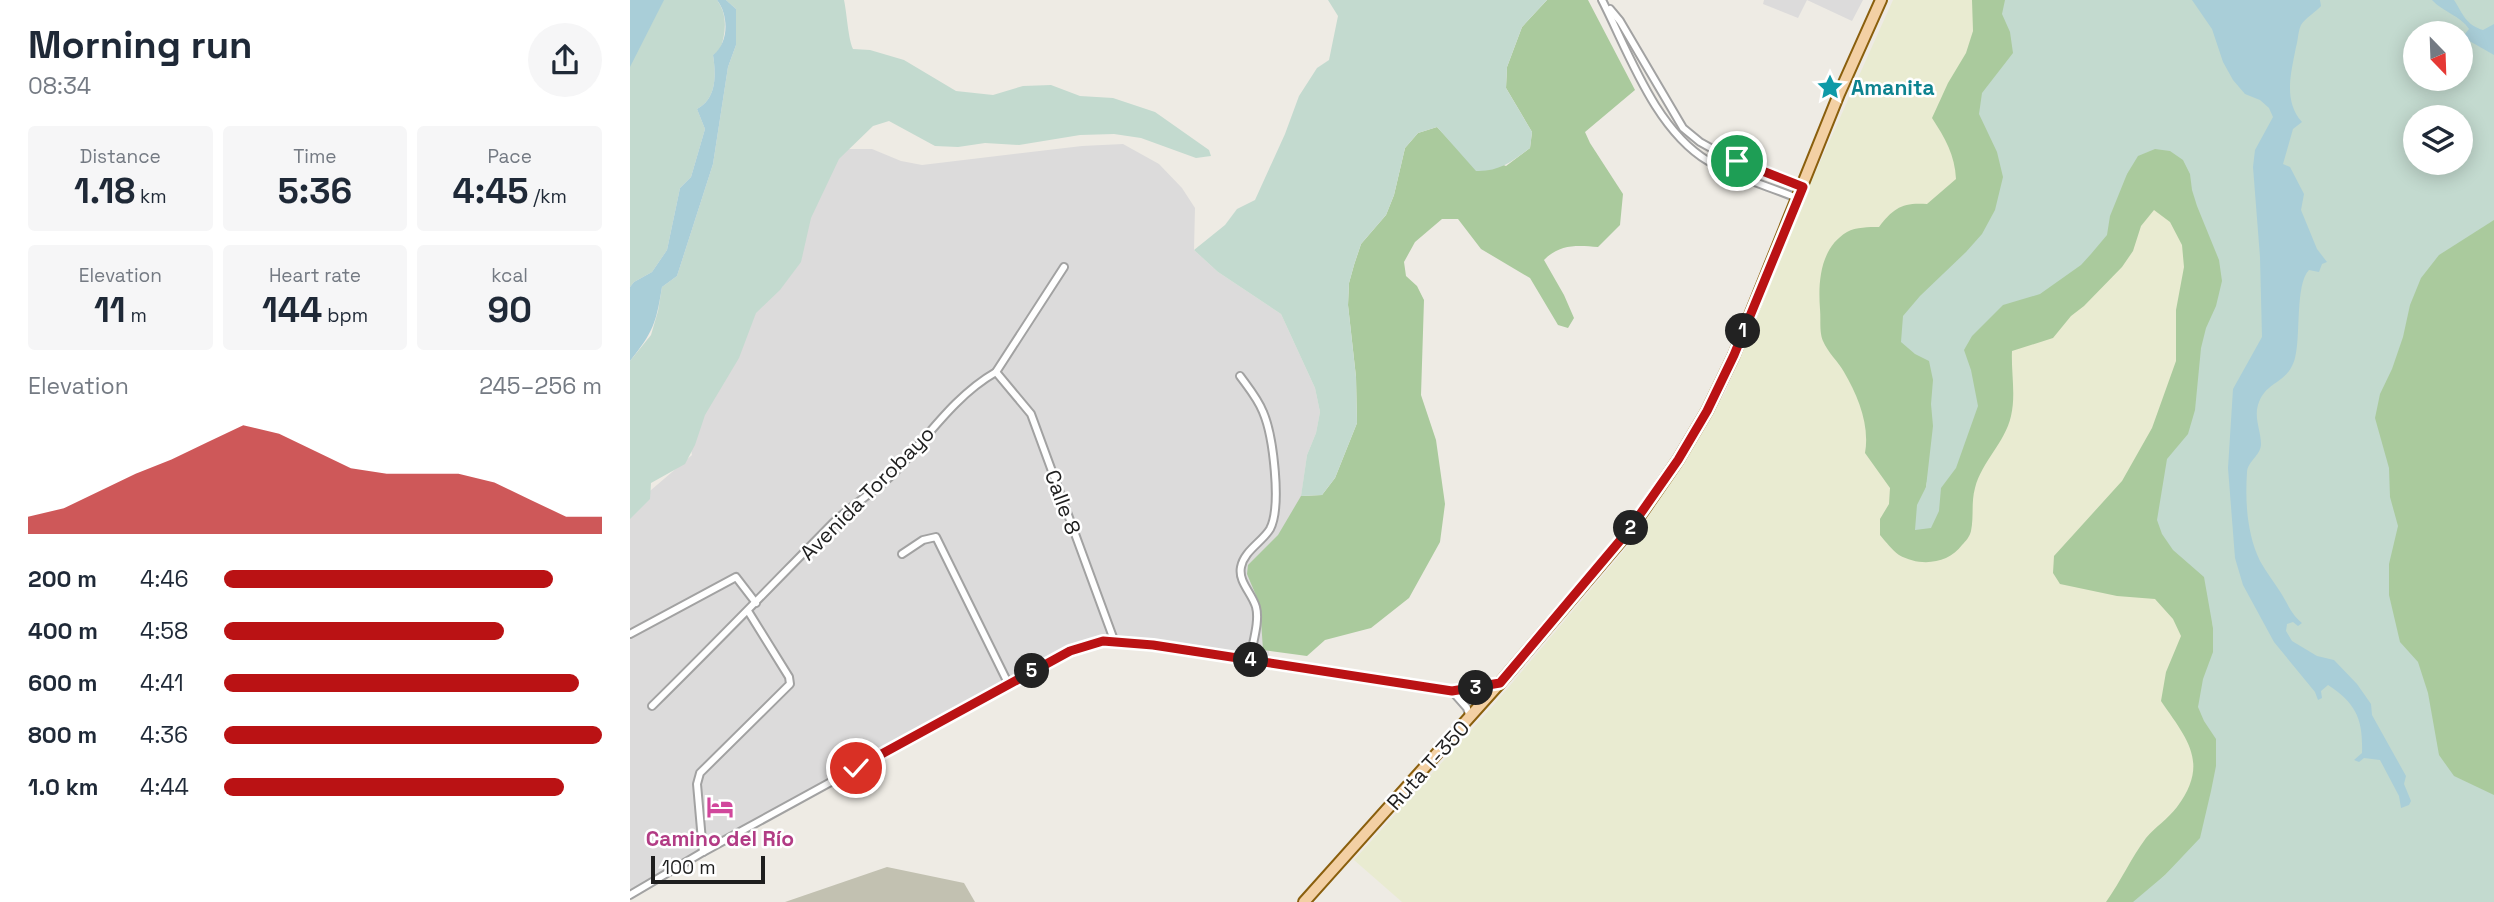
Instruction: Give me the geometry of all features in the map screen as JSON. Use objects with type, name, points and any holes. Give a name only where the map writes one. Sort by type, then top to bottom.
[{"type":"main road","name":"Ruta T-350","points":[[1304,902],[1471,718],[1629,530],[1678,460],[1707,411],[1729,366],[1839,94],[1881,0]]},
{"type":"street","points":[[1602,0],[1659,111],[1680,139],[1718,166],[1801,192]]},
{"type":"street","points":[[1602,0],[1620,22],[1668,107],[1683,128],[1718,153],[1801,192]]},
{"type":"street","name":"Avenida Torobayo","points":[[652,706],[834,522],[894,472],[957,402],[996,372],[1064,267]]},
{"type":"street","name":"Calle 8","points":[[996,372],[1031,414],[1114,640]]},
{"type":"street","points":[[1240,376],[1264,414],[1275,492],[1270,529],[1245,558],[1241,567],[1241,578],[1257,611],[1250,660]]},
{"type":"street","points":[[902,554],[923,540],[936,537],[1008,683]]},
{"type":"street","points":[[630,634],[736,577],[756,603]]},
{"type":"street","points":[[703,852],[697,784],[700,773],[787,689],[790,682],[748,611]]},
{"type":"street","points":[[630,895],[1008,683],[1078,648],[1114,640],[1452,691],[1500,683]]},
{"type":"street","points":[[1452,691],[1471,718]]},
{"type":"shaded area","points":[[1764,0],[1807,0],[1798,18],[1763,4]]},
{"type":"shaded area","points":[[1807,0],[1863,0],[1852,21]]},
{"type":"shaded area","points":[[1123,144],[1159,164],[1182,188],[1195,208],[1194,250],[1218,272],[1281,314],[1315,388],[1320,412],[1316,433],[1307,455],[1298,518],[1262,614],[1270,658],[1120,637],[1086,641],[630,891],[630,508],[692,455],[680,389],[825,149],[872,149],[901,161],[922,165],[1082,146]]},
{"type":"shaded area","points":[[887,867],[964,883],[975,902],[785,902]]},
{"type":"green space","points":[[641,0],[717,0],[725,24],[720,50],[713,55],[715,78],[712,93],[704,105],[697,109],[705,129],[691,177],[680,188],[667,250],[652,272],[630,287],[630,20]]},
{"type":"green space","points":[[726,0],[844,0],[853,49],[870,50],[904,60],[956,91],[993,95],[1023,86],[1051,85],[1080,96],[1113,98],[1155,112],[1209,150],[1211,156],[1196,158],[1141,138],[1114,134],[1080,135],[1019,145],[985,143],[958,147],[935,146],[889,121],[873,126],[839,159],[811,218],[801,262],[780,290],[756,313],[739,358],[705,415],[685,464],[651,483],[650,499],[630,519],[630,361],[651,335],[662,287],[677,276],[713,164],[728,67],[736,45],[736,9]]},
{"type":"green space","points":[[1328,0],[1547,0],[1522,27],[1507,67],[1506,88],[1532,132],[1530,148],[1499,168],[1476,171],[1437,127],[1418,133],[1405,148],[1394,195],[1386,215],[1361,244],[1349,283],[1348,305],[1356,377],[1357,423],[1335,478],[1322,495],[1301,496],[1307,455],[1316,433],[1320,412],[1315,388],[1281,314],[1218,272],[1194,250],[1225,225],[1237,209],[1255,200],[1299,96],[1317,68],[1329,60],[1338,16]]},
{"type":"green space","points":[[1547,0],[1588,0],[1635,90],[1585,132],[1623,194],[1620,225],[1598,247],[1562,248],[1544,260],[1574,318],[1568,328],[1558,325],[1530,278],[1481,249],[1458,219],[1442,219],[1415,242],[1404,262],[1406,276],[1417,286],[1424,300],[1421,395],[1436,440],[1445,504],[1440,542],[1409,598],[1371,628],[1325,640],[1307,656],[1263,650],[1260,605],[1247,574],[1248,565],[1278,535],[1301,496],[1322,495],[1335,478],[1357,423],[1356,377],[1348,305],[1349,283],[1361,244],[1386,215],[1394,195],[1405,148],[1418,133],[1437,127],[1453,144],[1506,166],[1530,148],[1532,132],[1506,88],[1507,67],[1522,27]]},
{"type":"green space","points":[[1893,0],[1976,0],[1960,163],[1967,512],[2007,348],[2153,203],[2174,218],[2187,244],[2157,594],[2186,636],[2196,780],[2111,902],[1402,902],[1354,860],[1490,709],[1637,535],[1726,391],[1803,200]]},
{"type":"green space","points":[[1972,0],[2009,0],[2017,54],[2000,151],[2006,178],[1998,211],[1932,359],[1937,426],[1919,526],[1960,349],[2001,302],[2107,215],[2136,154],[2154,146],[2171,148],[2185,157],[2216,242],[2226,281],[2207,575],[2212,605],[2219,767],[2203,839],[2137,902],[2106,902],[2146,838],[2177,807],[2192,777],[2191,752],[2179,727],[2161,701],[2166,672],[2181,636],[2173,619],[2155,599],[2117,596],[2060,584],[2053,573],[2054,556],[2122,481],[2152,428],[2176,361],[2176,310],[2184,267],[2182,245],[2170,222],[2154,210],[2141,226],[2133,251],[2122,267],[2071,316],[2053,338],[2012,351],[2013,400],[2008,426],[1978,478],[1970,535],[1956,551],[1941,560],[1924,562],[1907,559],[1896,553],[1880,535],[1880,519],[1889,504],[1890,488],[1865,453],[1866,432],[1858,401],[1821,334],[1821,277],[1831,247],[1854,229],[1879,227],[1889,215],[1905,205],[1927,204],[1956,179],[1954,162],[1932,118],[1966,53],[1973,31]]},
{"type":"green space","points":[[2005,0],[2494,0],[2494,220],[2439,255],[2421,278],[2410,305],[2392,369],[2380,394],[2375,418],[2389,468],[2390,497],[2398,526],[2389,564],[2389,595],[2400,642],[2418,662],[2428,693],[2439,755],[2454,776],[2494,795],[2494,902],[2133,902],[2165,875],[2200,838],[2216,766],[2216,739],[2198,707],[2203,679],[2213,652],[2213,628],[2204,577],[2173,550],[2162,534],[2157,520],[2167,459],[2188,434],[2195,410],[2201,348],[2222,281],[2219,260],[2197,206],[2190,174],[2183,160],[2170,151],[2155,149],[2138,156],[2127,174],[2110,216],[2107,235],[2081,265],[2040,294],[2003,305],[1972,336],[1964,350],[1978,406],[1956,468],[1941,488],[1939,511],[1931,528],[1915,530],[1917,505],[1926,487],[1933,426],[1933,380],[1929,361],[1901,342],[1903,316],[1982,234],[1995,210],[2003,177],[1997,152],[1979,114],[1982,93],[2013,53],[2010,32],[2002,14]]},
{"type":"green space","points":[[2494,215],[2494,799],[2451,779],[2435,757],[2390,624],[2371,418],[2417,276],[2436,252]]},
{"type":"water","points":[[630,0],[664,0],[630,67]]},
{"type":"water","points":[[717,0],[726,0],[736,9],[736,45],[728,67],[713,164],[677,276],[662,287],[652,327],[630,361],[630,287],[652,272],[667,250],[680,188],[691,177],[705,129],[697,109],[704,105],[712,93],[715,78],[713,55],[722,43],[726,29],[724,13]]},
{"type":"water","points":[[2192,0],[2320,0],[2321,6],[2303,22],[2299,30],[2290,96],[2302,122],[2293,129],[2283,164],[2290,167],[2304,194],[2301,210],[2317,249],[2327,262],[2322,264],[2319,272],[2309,270],[2305,277],[2300,298],[2297,348],[2292,366],[2283,378],[2267,390],[2257,408],[2261,444],[2247,472],[2248,518],[2260,561],[2292,612],[2302,623],[2298,626],[2293,622],[2287,624],[2286,631],[2292,641],[2317,656],[2334,660],[2357,684],[2371,704],[2372,715],[2406,776],[2404,784],[2411,801],[2409,805],[2401,808],[2399,796],[2380,760],[2354,760],[2362,753],[2362,741],[2359,722],[2352,706],[2328,685],[2321,691],[2322,698],[2318,700],[2315,692],[2274,642],[2243,585],[2235,558],[2228,468],[2233,389],[2262,337],[2260,257],[2253,167],[2255,150],[2273,117],[2269,108],[2260,100],[2245,94],[2233,80],[2223,62],[2212,29]]},
{"type":"water","points":[[2432,0],[2454,0],[2468,21],[2462,21]]},
{"type":"water","points":[[2494,24],[2494,55],[2473,43],[2473,25],[2483,30]]},
{"type":"place","name":"Amanita","points":[[1830,87]]},
{"type":"place","name":"Camino del Río","points":[[720,807]]},
{"type":"route","points":[[856,768],[1070,651],[1103,641],[1126,641],[1452,691],[1500,683],[1647,507],[1707,411],[1734,355],[1803,187],[1737,161]]}]
